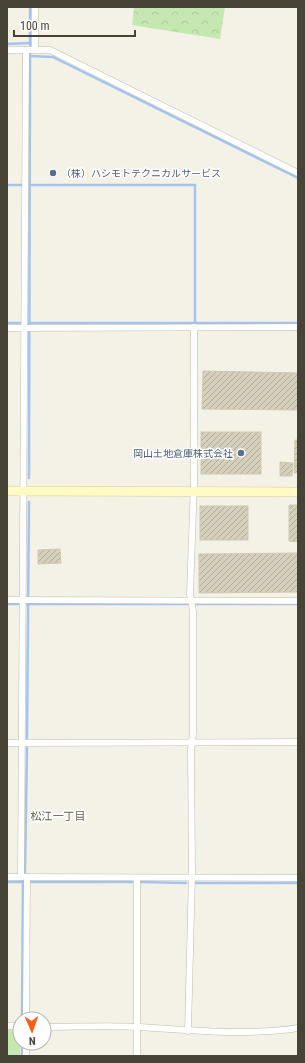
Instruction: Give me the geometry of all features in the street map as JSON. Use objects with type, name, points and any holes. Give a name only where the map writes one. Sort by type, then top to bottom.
[{"type":"street","points":[[35,7],[35,49]]},
{"type":"street","points":[[7,50],[50,50],[298,173]]},
{"type":"street","points":[[26,50],[27,326],[23,491],[25,602],[22,743],[26,1011]]},
{"type":"street","points":[[7,328],[27,326],[298,327]]},
{"type":"street","points":[[188,1031],[191,878],[194,327]]},
{"type":"street","points":[[7,491],[298,492]]},
{"type":"street","points":[[7,600],[25,602],[192,604],[298,601]]},
{"type":"street","points":[[7,743],[298,742]]},
{"type":"street","points":[[7,877],[298,878]]},
{"type":"street","points":[[137,878],[138,1056]]},
{"type":"street","points":[[52,1026],[138,1027],[188,1031],[253,1031],[298,1028]]},
{"type":"green space","points":[[134,7],[225,7],[220,39],[132,25]]},
{"type":"green space","points":[[7,1030],[12,1030],[12,1051],[20,1051],[20,1056],[7,1056]]},
{"type":"building","points":[[203,371],[298,373],[298,410],[202,409]]},
{"type":"building","points":[[201,432],[261,432],[261,474],[201,474]]},
{"type":"building","points":[[295,440],[298,440],[298,473],[294,473]]},
{"type":"building","points":[[280,462],[293,463],[292,476],[280,476]]},
{"type":"building","points":[[289,505],[298,505],[298,542],[289,541]]},
{"type":"building","points":[[200,506],[248,506],[248,540],[200,540]]},
{"type":"building","points":[[60,549],[61,563],[38,564],[38,550]]},
{"type":"building","points":[[298,553],[298,592],[199,593],[199,554]]},
{"type":"waterway","points":[[30,7],[30,45]]},
{"type":"waterway","points":[[7,44],[30,43]]},
{"type":"waterway","points":[[29,478],[30,54]]},
{"type":"waterway","points":[[30,56],[53,57],[298,178]]},
{"type":"waterway","points":[[7,185],[22,185]]},
{"type":"waterway","points":[[29,185],[195,185],[195,323]]},
{"type":"waterway","points":[[7,323],[24,323]]},
{"type":"waterway","points":[[29,323],[298,323]]},
{"type":"waterway","points":[[27,738],[29,502]]},
{"type":"waterway","points":[[7,604],[298,604]]},
{"type":"waterway","points":[[25,872],[27,748]]},
{"type":"waterway","points":[[22,1011],[23,880]]},
{"type":"waterway","points":[[7,882],[24,882]]},
{"type":"waterway","points":[[31,882],[132,882]]},
{"type":"waterway","points":[[141,882],[186,883]]},
{"type":"waterway","points":[[196,883],[298,883]]},
{"type":"waterway","points":[[22,1051],[22,1056]]},
{"type":"place","name":"（株）ハシモトテクニカルサービス","points":[[53,173]]},
{"type":"place","name":"岡山土地倉庫株式会社","points":[[241,453]]},
{"type":"district","name":"松江一丁目","points":[[58,816]]}]
